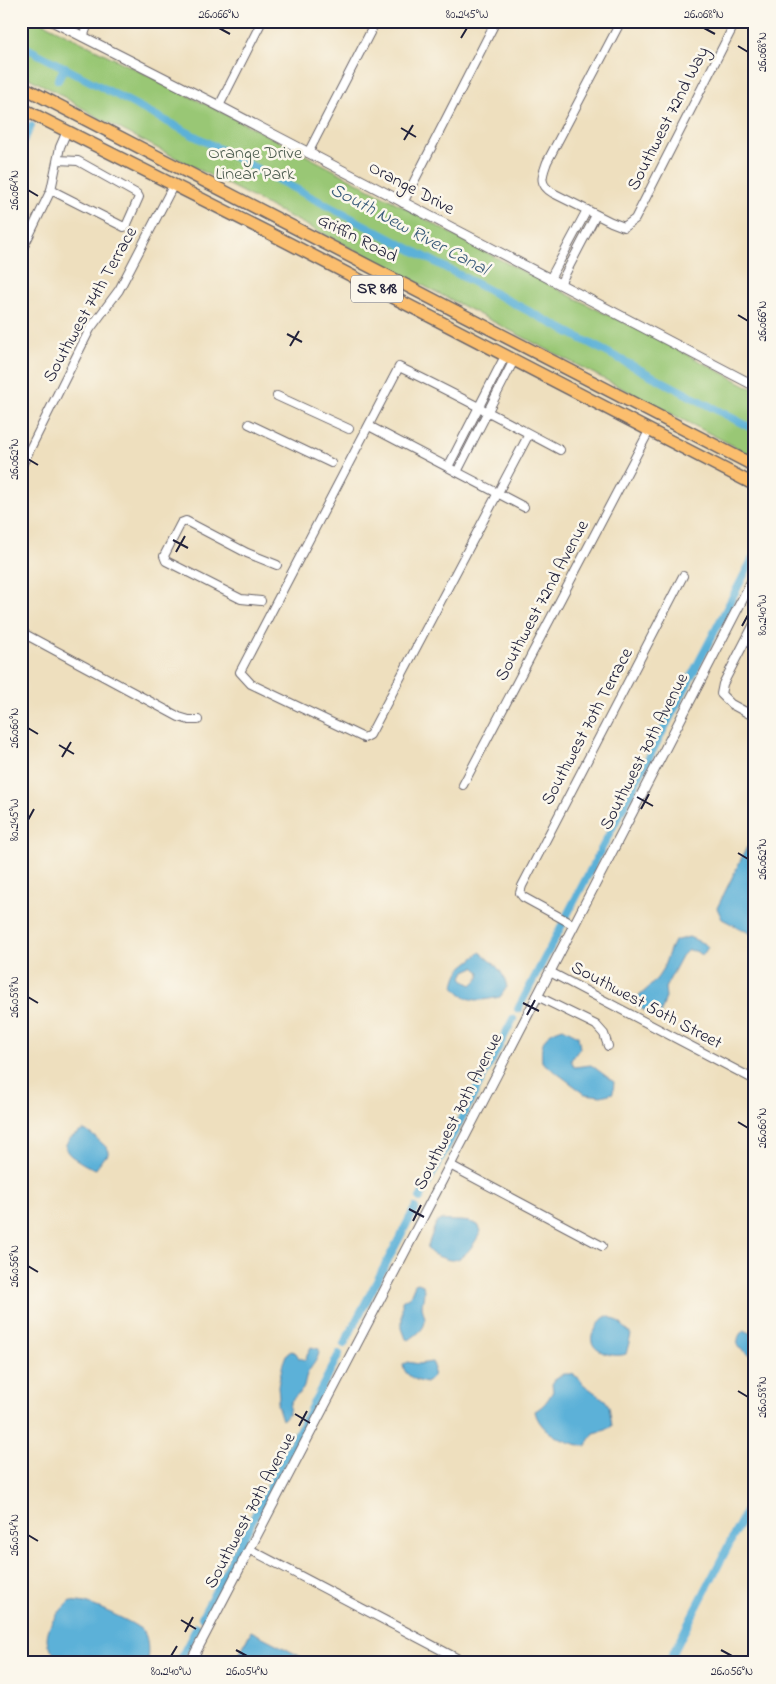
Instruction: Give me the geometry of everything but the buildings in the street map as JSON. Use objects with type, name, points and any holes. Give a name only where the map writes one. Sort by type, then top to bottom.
[{"type":"main road","name":"Griffin Road","points":[[21,86],[755,466]]},
{"type":"main road","name":"Griffin Road","points":[[21,108],[174,184],[755,485]]},
{"type":"main road","points":[[152,173],[166,170],[173,164]]},
{"type":"main road","points":[[174,184],[182,179],[200,178]]},
{"type":"street","name":"Orange Drive","points":[[52,21],[219,106],[755,386]]},
{"type":"street","points":[[83,37],[89,21]]},
{"type":"street","points":[[219,106],[262,21]]},
{"type":"street","points":[[308,153],[376,21]]},
{"type":"street","points":[[402,202],[496,21]]},
{"type":"street","points":[[560,284],[596,215],[545,188],[542,183],[543,174],[621,21]]},
{"type":"street","name":"Southwest 72nd Way","points":[[596,215],[624,227],[635,219],[736,21]]},
{"type":"street","points":[[21,252],[51,190],[60,147],[67,131]]},
{"type":"street","points":[[51,190],[124,227],[139,197],[137,194],[78,161],[58,160]]},
{"type":"street","name":"Southwest 74th Terrace","points":[[21,467],[90,329],[119,290],[174,184]]},
{"type":"street","points":[[550,279],[587,210]]},
{"type":"street","points":[[448,467],[479,407],[510,358]]},
{"type":"street","points":[[457,472],[488,412],[510,358]]},
{"type":"street","points":[[529,434],[370,735],[364,738],[251,684],[240,672],[399,367],[479,407],[560,450]]},
{"type":"street","points":[[277,396],[349,429]]},
{"type":"street","points":[[249,424],[331,463]]},
{"type":"street","points":[[369,426],[524,507]]},
{"type":"street","name":"Southwest 72nd Avenue","points":[[463,785],[649,431]]},
{"type":"street","points":[[261,601],[241,599],[166,561],[164,556],[181,523],[186,521],[247,553],[277,566]]},
{"type":"street","name":"Southwest 70th Avenue","points":[[190,1663],[755,575]]},
{"type":"street","name":"Southwest 70th Terrace","points":[[574,925],[523,897],[520,893],[526,878],[683,576]]},
{"type":"street","points":[[755,622],[723,684],[721,694],[731,704],[755,717]]},
{"type":"street","points":[[21,632],[179,717],[198,720]]},
{"type":"street","name":"Southwest 50th Street","points":[[550,972],[755,1080]]},
{"type":"street","points":[[537,996],[596,1025],[604,1034],[608,1046]]},
{"type":"street","points":[[450,1165],[602,1246]]},
{"type":"street","points":[[249,1549],[466,1663]]},
{"type":"green space","name":"Orange Drive Linear Park","points":[[21,21],[39,21],[267,135],[464,241],[755,390],[755,457],[99,118],[21,74]]},
{"type":"water","points":[[755,844],[755,936],[722,919],[717,908],[747,847]]},
{"type":"water","points":[[689,937],[708,947],[703,955],[688,950],[682,956],[665,988],[666,997],[659,1019],[635,1005],[635,1000],[660,974],[674,941]]},
{"type":"water","points":[[480,952],[501,972],[507,987],[500,997],[474,1000],[464,996],[454,986],[458,973]],"holes":[[[474,967],[480,972],[479,978],[472,985],[462,977],[465,971]]]},
{"type":"water","points":[[563,1028],[578,1036],[580,1048],[571,1060],[574,1067],[591,1065],[614,1082],[613,1093],[601,1096],[585,1094],[542,1062],[542,1049],[545,1039],[551,1033]]},
{"type":"water","points":[[84,1130],[98,1139],[109,1151],[96,1169],[74,1158],[66,1149],[70,1138]]},
{"type":"water","points":[[441,1220],[464,1221],[478,1225],[481,1231],[479,1235],[469,1250],[461,1257],[451,1260],[447,1259],[434,1255],[427,1248],[436,1223]]},
{"type":"water","points":[[415,1284],[423,1285],[424,1288],[422,1305],[425,1322],[420,1331],[409,1340],[406,1339],[402,1328],[402,1301],[410,1296]]},
{"type":"water","points":[[607,1316],[614,1319],[631,1335],[626,1354],[603,1353],[594,1346],[592,1335],[603,1318]]},
{"type":"water","points":[[744,1330],[755,1335],[755,1359],[738,1347],[738,1338]]},
{"type":"water","points":[[311,1347],[319,1349],[318,1357],[307,1373],[303,1389],[292,1400],[288,1414],[282,1420],[277,1404],[279,1397],[278,1386],[286,1355],[291,1351],[296,1353],[299,1358],[305,1360]]},
{"type":"water","points":[[407,1362],[419,1364],[432,1362],[434,1366],[433,1377],[426,1383],[412,1377],[404,1369],[403,1365]]},
{"type":"water","points":[[563,1374],[572,1374],[579,1378],[583,1384],[605,1400],[609,1406],[612,1426],[606,1430],[594,1433],[586,1446],[570,1443],[554,1436],[542,1425],[535,1411],[541,1407],[553,1391],[552,1384],[556,1378]]},
{"type":"water","points":[[70,1601],[98,1607],[126,1620],[144,1632],[147,1639],[147,1663],[64,1663],[50,1649],[47,1643],[47,1636],[52,1623]]},
{"type":"water","points":[[251,1631],[313,1663],[235,1663]]},
{"type":"waterway","name":"South New River Canal","points":[[21,45],[755,430]]},
{"type":"waterway","points":[[58,80],[65,67]]},
{"type":"waterway","points":[[21,146],[31,126]]},
{"type":"waterway","points":[[567,915],[755,554]]},
{"type":"waterway","points":[[518,1009],[562,925]]},
{"type":"waterway","points":[[420,1198],[513,1019]]},
{"type":"waterway","points":[[344,1344],[415,1208]]},
{"type":"waterway","points":[[202,1617],[339,1354]]},
{"type":"waterway","points":[[668,1663],[755,1494]]},
{"type":"waterway","points":[[178,1663],[197,1627]]}]
